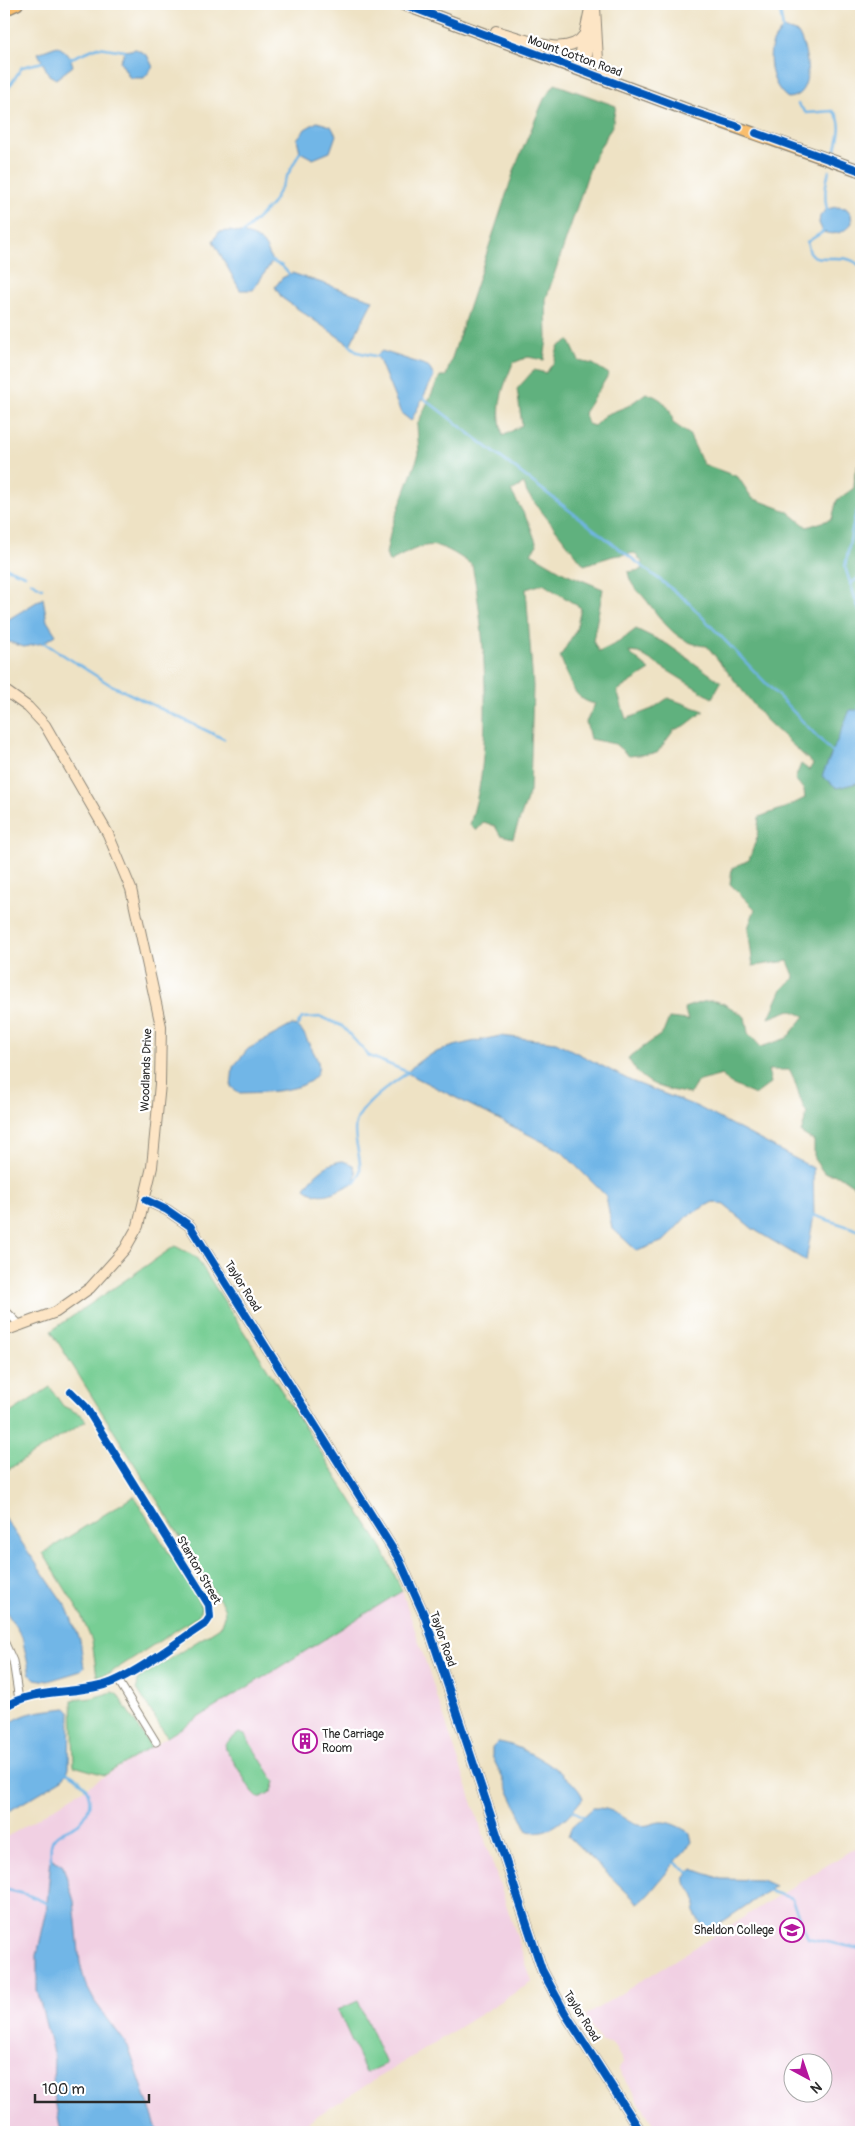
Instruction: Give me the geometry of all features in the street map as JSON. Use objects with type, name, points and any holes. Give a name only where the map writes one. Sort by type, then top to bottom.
[{"type":"main road","points":[[4,10],[17,4]]},
{"type":"main road","name":"Mount Cotton Road","points":[[403,4],[581,66],[615,74],[739,127]]},
{"type":"main road","name":"Mount Cotton Road","points":[[416,4],[496,31],[690,111],[861,171]]},
{"type":"street","points":[[581,66],[594,5]]},
{"type":"street","points":[[581,66],[584,35],[594,5]]},
{"type":"street","points":[[594,5],[598,60],[604,68],[615,74]]},
{"type":"street","points":[[496,31],[561,48],[577,43],[584,35]]},
{"type":"street","name":"Woodlands Drive","points":[[4,690],[28,707],[45,725],[105,827],[131,889],[160,1026],[160,1084],[152,1167],[146,1200],[138,1226],[125,1249],[105,1274],[68,1305],[39,1320],[4,1331]]},
{"type":"street","name":"Taylor Road","points":[[146,1200],[167,1210],[190,1226],[399,1559],[425,1617],[542,1970],[565,2013],[641,2132]]},
{"type":"street","points":[[4,1312],[8,1313],[21,1326]]},
{"type":"street","name":"Stanton Street","points":[[4,1707],[31,1695],[100,1686],[118,1680],[206,1623],[212,1612],[85,1406],[71,1392]]},
{"type":"street","points":[[4,1641],[14,1661],[19,1700]]},
{"type":"street","points":[[118,1680],[156,1742]]},
{"type":"shaded area","points":[[402,1591],[532,1982],[291,2132],[4,2132],[4,1839]]},
{"type":"shaded area","name":"Sheldon College","points":[[861,1844],[861,2132],[658,2132],[618,2068],[623,2061],[612,2043],[601,2042],[585,2016]]},
{"type":"green space","points":[[555,84],[616,106],[612,126],[592,162],[546,299],[547,339],[544,360],[528,357],[513,363],[506,382],[500,407],[503,436],[522,425],[517,389],[534,370],[546,373],[554,362],[558,347],[569,340],[579,361],[593,364],[609,374],[584,413],[588,424],[594,426],[605,415],[628,406],[646,393],[652,395],[668,407],[673,423],[689,434],[703,464],[738,477],[752,498],[787,511],[807,527],[832,519],[837,500],[854,488],[855,472],[861,458],[861,554],[856,565],[861,577],[861,1191],[838,1175],[824,1173],[814,1159],[814,1141],[801,1133],[807,1114],[790,1070],[768,1070],[771,1083],[755,1095],[729,1083],[722,1075],[697,1082],[690,1094],[670,1090],[647,1080],[640,1075],[628,1058],[663,1033],[669,1018],[688,1020],[684,1008],[703,1002],[716,1001],[722,1003],[745,1017],[748,1033],[761,1047],[787,1038],[805,1016],[790,1010],[769,1018],[782,989],[795,978],[788,961],[753,966],[748,928],[755,909],[730,884],[732,868],[749,860],[757,837],[759,817],[805,798],[804,790],[795,779],[801,764],[809,770],[813,764],[765,719],[707,646],[697,645],[679,637],[665,624],[633,585],[629,577],[628,572],[641,570],[642,562],[635,553],[613,556],[584,565],[527,493],[524,484],[511,491],[529,523],[537,545],[531,553],[565,573],[603,589],[593,641],[599,652],[619,642],[636,629],[667,644],[721,682],[712,698],[639,653],[628,652],[650,670],[617,691],[626,719],[652,709],[668,698],[704,711],[686,725],[674,730],[657,753],[629,756],[615,744],[590,739],[586,722],[595,704],[580,697],[576,692],[560,657],[576,630],[581,608],[543,584],[526,589],[533,686],[530,791],[513,838],[500,835],[495,826],[484,822],[476,831],[470,825],[481,776],[485,697],[483,643],[472,565],[448,550],[439,547],[422,547],[389,562],[386,554],[391,529],[419,454],[417,425],[440,376],[446,376],[516,165],[544,99]]},
{"type":"green space","points":[[175,1246],[196,1257],[382,1548],[402,1591],[167,1737],[137,1689],[138,1679],[220,1627],[225,1613],[224,1607],[51,1331]]},
{"type":"green space","points":[[50,1387],[63,1406],[81,1415],[86,1421],[4,1472],[4,1417]]},
{"type":"green space","points":[[134,1496],[202,1607],[198,1616],[110,1673],[97,1676],[92,1641],[80,1613],[43,1553]]},
{"type":"green space","points":[[112,1692],[117,1694],[151,1747],[105,1775],[74,1766],[72,1700],[92,1698]]},
{"type":"green space","points":[[239,1733],[245,1735],[275,1782],[272,1791],[262,1797],[257,1797],[253,1793],[226,1749],[225,1744]]},
{"type":"green space","points":[[358,2001],[386,2064],[366,2073],[338,2010]]},
{"type":"water","points":[[783,28],[798,33],[802,40],[807,60],[806,81],[803,89],[797,95],[788,98],[775,82],[770,59],[773,43]]},
{"type":"water","points":[[57,46],[68,54],[73,66],[56,79],[49,75],[38,53]]},
{"type":"water","points":[[136,49],[147,55],[153,67],[144,78],[130,78],[120,61],[125,51]]},
{"type":"water","points":[[317,122],[331,126],[336,135],[330,152],[313,159],[300,152],[297,139],[305,129]]},
{"type":"water","points":[[836,207],[846,208],[851,214],[852,223],[839,233],[823,232],[819,223],[820,216],[827,209]]},
{"type":"water","points":[[230,231],[252,236],[262,242],[269,253],[272,262],[253,290],[240,290],[213,241],[219,232]]},
{"type":"water","points":[[292,273],[373,300],[350,345],[282,298],[275,287],[282,278]]},
{"type":"water","points":[[382,351],[428,366],[434,376],[411,421],[401,413],[377,355]]},
{"type":"water","points":[[43,598],[47,621],[56,635],[43,643],[24,647],[6,641],[4,637],[4,622]]},
{"type":"water","points":[[850,710],[861,710],[861,782],[837,788],[822,776]]},
{"type":"water","points":[[292,1025],[298,1027],[303,1032],[318,1062],[317,1072],[311,1080],[301,1086],[274,1091],[240,1093],[231,1087],[233,1067],[248,1049]]},
{"type":"water","points":[[500,1036],[556,1042],[631,1081],[698,1107],[813,1168],[814,1215],[806,1261],[753,1229],[724,1205],[713,1202],[687,1216],[664,1241],[637,1251],[612,1228],[606,1196],[561,1151],[407,1073],[426,1057],[437,1052],[450,1047]]},
{"type":"water","points":[[343,1161],[353,1165],[356,1173],[354,1183],[335,1192],[323,1195],[311,1192],[305,1188],[321,1170]]},
{"type":"water","points":[[4,1517],[67,1608],[80,1640],[84,1668],[81,1671],[48,1681],[35,1679],[30,1674],[22,1637],[4,1608]]},
{"type":"water","points":[[66,1708],[70,1712],[69,1768],[63,1779],[4,1814],[4,1727],[20,1717],[40,1711]]},
{"type":"water","points":[[498,1742],[520,1748],[546,1762],[570,1780],[578,1789],[583,1798],[560,1823],[537,1832],[528,1831],[492,1756],[492,1748]]},
{"type":"water","points":[[593,1808],[606,1809],[640,1825],[664,1822],[675,1825],[690,1833],[692,1842],[648,1895],[638,1903],[568,1836],[571,1828]]},
{"type":"water","points":[[51,1858],[63,1866],[74,1901],[80,1963],[85,1983],[95,2002],[128,2046],[158,2132],[61,2132],[53,2089],[54,2057],[37,1990],[37,1955],[46,1914]]},
{"type":"water","points":[[693,1869],[721,1879],[762,1880],[775,1886],[706,1933],[694,1912],[696,1899],[685,1881],[685,1876]]},
{"type":"waterway","points":[[779,4],[783,29]]},
{"type":"waterway","points":[[69,59],[98,47],[125,51]]},
{"type":"waterway","points":[[4,95],[22,67],[47,61]]},
{"type":"waterway","points":[[798,104],[806,113],[833,111],[837,115],[840,131],[835,153]]},
{"type":"waterway","points":[[243,235],[272,204],[300,152]]},
{"type":"waterway","points":[[827,211],[825,191],[829,171]]},
{"type":"waterway","points":[[823,228],[823,232],[807,242],[810,253],[820,258],[849,259],[856,262],[861,268]]},
{"type":"waterway","points":[[271,261],[282,266],[290,275]]},
{"type":"waterway","points":[[349,344],[357,352],[379,357]]},
{"type":"waterway","points":[[422,397],[686,600],[834,754]]},
{"type":"waterway","points":[[861,499],[854,520],[845,567],[861,616]]},
{"type":"waterway","points":[[4,567],[25,575]]},
{"type":"waterway","points":[[850,584],[861,576]]},
{"type":"waterway","points":[[31,582],[42,588]]},
{"type":"waterway","points":[[43,642],[109,684],[224,739]]},
{"type":"waterway","points":[[859,713],[861,642]]},
{"type":"waterway","points":[[297,1026],[302,1018],[321,1017],[342,1026],[369,1056],[410,1073]]},
{"type":"waterway","points":[[354,1183],[360,1170],[355,1136],[357,1120],[372,1101],[407,1073]]},
{"type":"waterway","points":[[813,1215],[861,1231]]},
{"type":"waterway","points":[[51,1860],[53,1839],[79,1823],[88,1808],[89,1800],[85,1786],[64,1771]]},
{"type":"waterway","points":[[573,1811],[585,1817]]},
{"type":"waterway","points":[[673,1861],[691,1873]]},
{"type":"waterway","points":[[4,1889],[28,1895],[49,1904]]},
{"type":"waterway","points":[[766,1890],[791,1898],[808,1938],[861,1949]]},
{"type":"cycle path","points":[[403,4],[690,111],[739,127]]},
{"type":"cycle path","points":[[756,133],[861,171]]},
{"type":"cycle path","points":[[146,1200],[167,1210],[190,1226],[399,1559],[425,1617],[542,1970],[565,2013],[641,2132]]},
{"type":"cycle path","points":[[4,1707],[27,1697],[100,1686],[112,1682],[154,1659],[206,1623],[210,1617],[209,1605],[85,1406],[71,1392]]},
{"type":"place","name":"The Carriage Room","points":[[305,1741]]},
{"type":"place","name":"Sheldon College","points":[[792,1930]]}]
